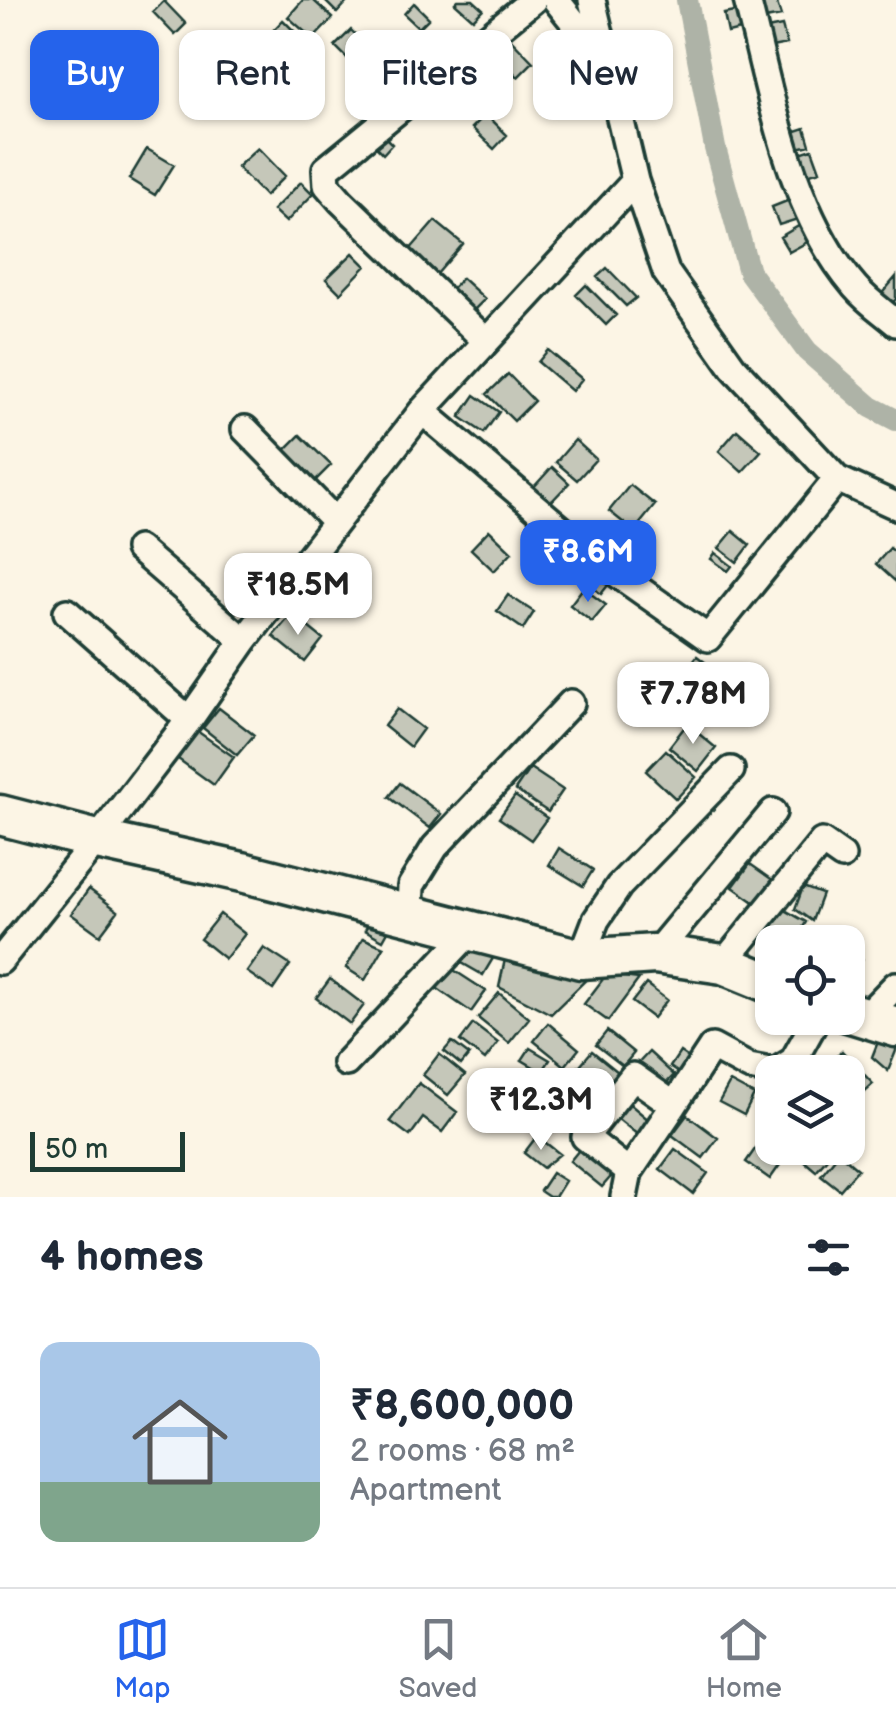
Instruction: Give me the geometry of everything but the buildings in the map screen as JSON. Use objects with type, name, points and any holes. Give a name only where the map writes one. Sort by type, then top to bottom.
[{"type":"main road","points":[[0,815],[582,959],[655,954],[723,964],[755,977]]},
{"type":"street","points":[[485,340],[340,201],[327,185],[326,168],[533,0]]},
{"type":"street","points":[[556,0],[580,30]]},
{"type":"street","points":[[592,0],[599,30]]},
{"type":"street","points":[[747,0],[792,171],[826,245],[856,288],[896,323]]},
{"type":"street","points":[[620,120],[635,181],[666,272],[733,367],[838,480],[896,506]]},
{"type":"street","points":[[0,961],[189,720],[334,521],[422,412],[635,181]]},
{"type":"street","points":[[422,412],[599,561],[708,638],[838,480]]},
{"type":"street","points":[[246,430],[334,521]]},
{"type":"street","points":[[138,548],[244,641]]},
{"type":"street","points":[[67,612],[189,720]]},
{"type":"street","points":[[410,914],[411,886],[434,847],[571,703]]},
{"type":"street","points":[[582,959],[596,920],[619,886],[731,770]]},
{"type":"street","points":[[655,954],[774,812]]},
{"type":"street","points":[[723,964],[822,842],[842,856]]},
{"type":"street","points":[[346,1064],[470,932]]},
{"type":"street","points":[[869,1019],[896,985]]},
{"type":"street","points":[[674,1105],[633,1076],[585,1137],[626,1184],[712,1048],[749,1066],[774,1072],[793,1061],[808,1035]]},
{"type":"waterway","points":[[687,0],[715,148],[749,272],[807,351],[871,407],[896,420]]}]
